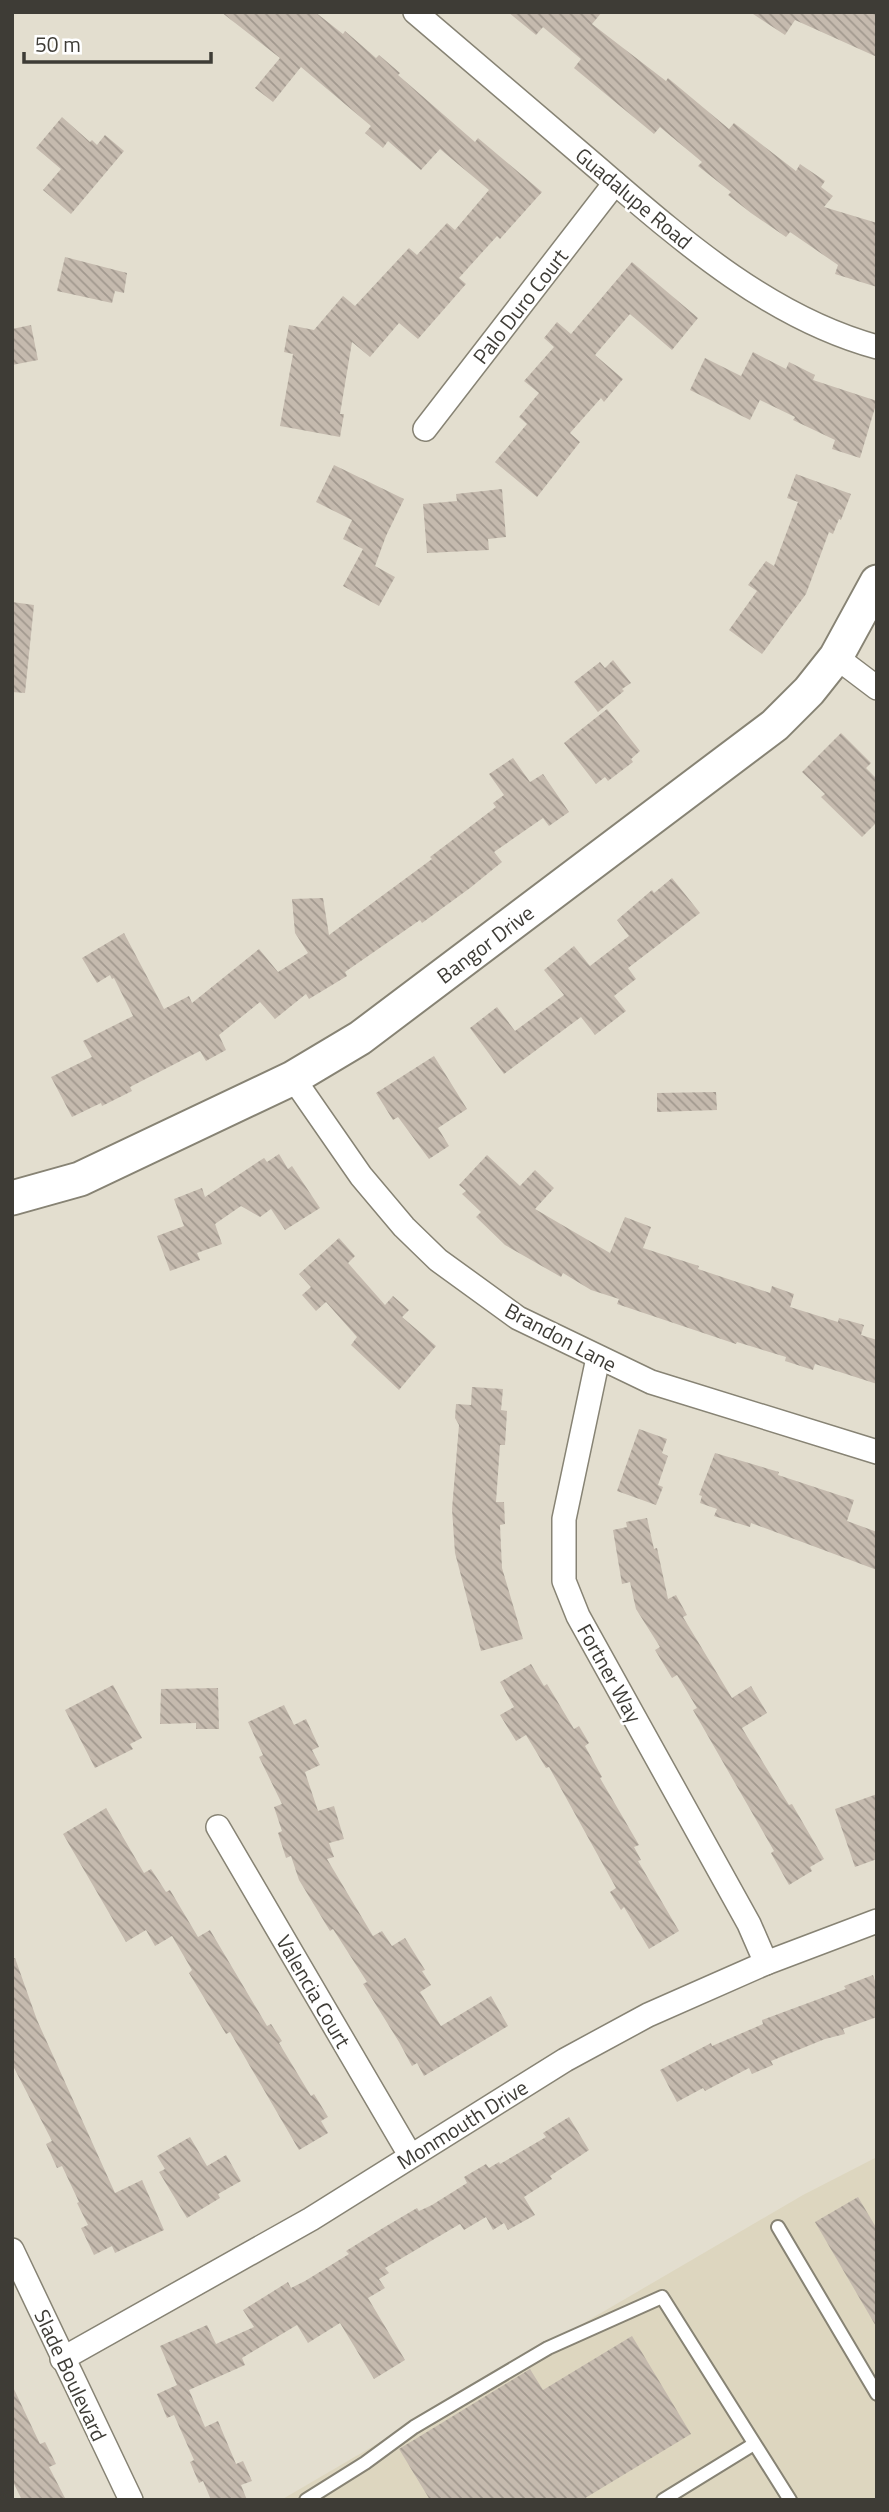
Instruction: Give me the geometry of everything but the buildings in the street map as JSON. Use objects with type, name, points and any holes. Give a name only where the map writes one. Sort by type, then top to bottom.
[{"type":"street","name":"Guadalupe Road","points":[[415,12],[712,263],[801,318],[846,339],[877,347]]},
{"type":"street","name":"Palo Duro Court","points":[[425,429],[615,183]]},
{"type":"street","name":"Bangor Drive","points":[[12,1198],[80,1179],[293,1078],[360,1038],[775,725],[809,691],[836,657],[877,582]]},
{"type":"street","points":[[836,657],[877,688]]},
{"type":"street","name":"Brandon Lane","points":[[293,1078],[361,1176],[404,1227],[438,1260],[518,1318],[651,1382],[877,1452]]},
{"type":"street","name":"Fortner Way","points":[[598,1358],[564,1519],[564,1581],[578,1616],[750,1924],[766,1964]]},
{"type":"street","name":"Valencia Court","points":[[218,1827],[410,2155]]},
{"type":"street","name":"Monmouth Drive","points":[[62,2359],[311,2219],[565,2060],[648,2015],[766,1964],[877,1921]]},
{"type":"street","name":"Slade Boulevard","points":[[12,2250],[131,2500]]},
{"type":"lane","points":[[778,2227],[877,2395]]},
{"type":"lane","points":[[306,2500],[365,2463],[414,2427],[548,2348],[662,2297],[790,2500]]},
{"type":"lane","points":[[663,2500],[754,2444]]},
{"type":"shaded area","points":[[877,2157],[877,2500],[281,2500],[803,2195]]}]
